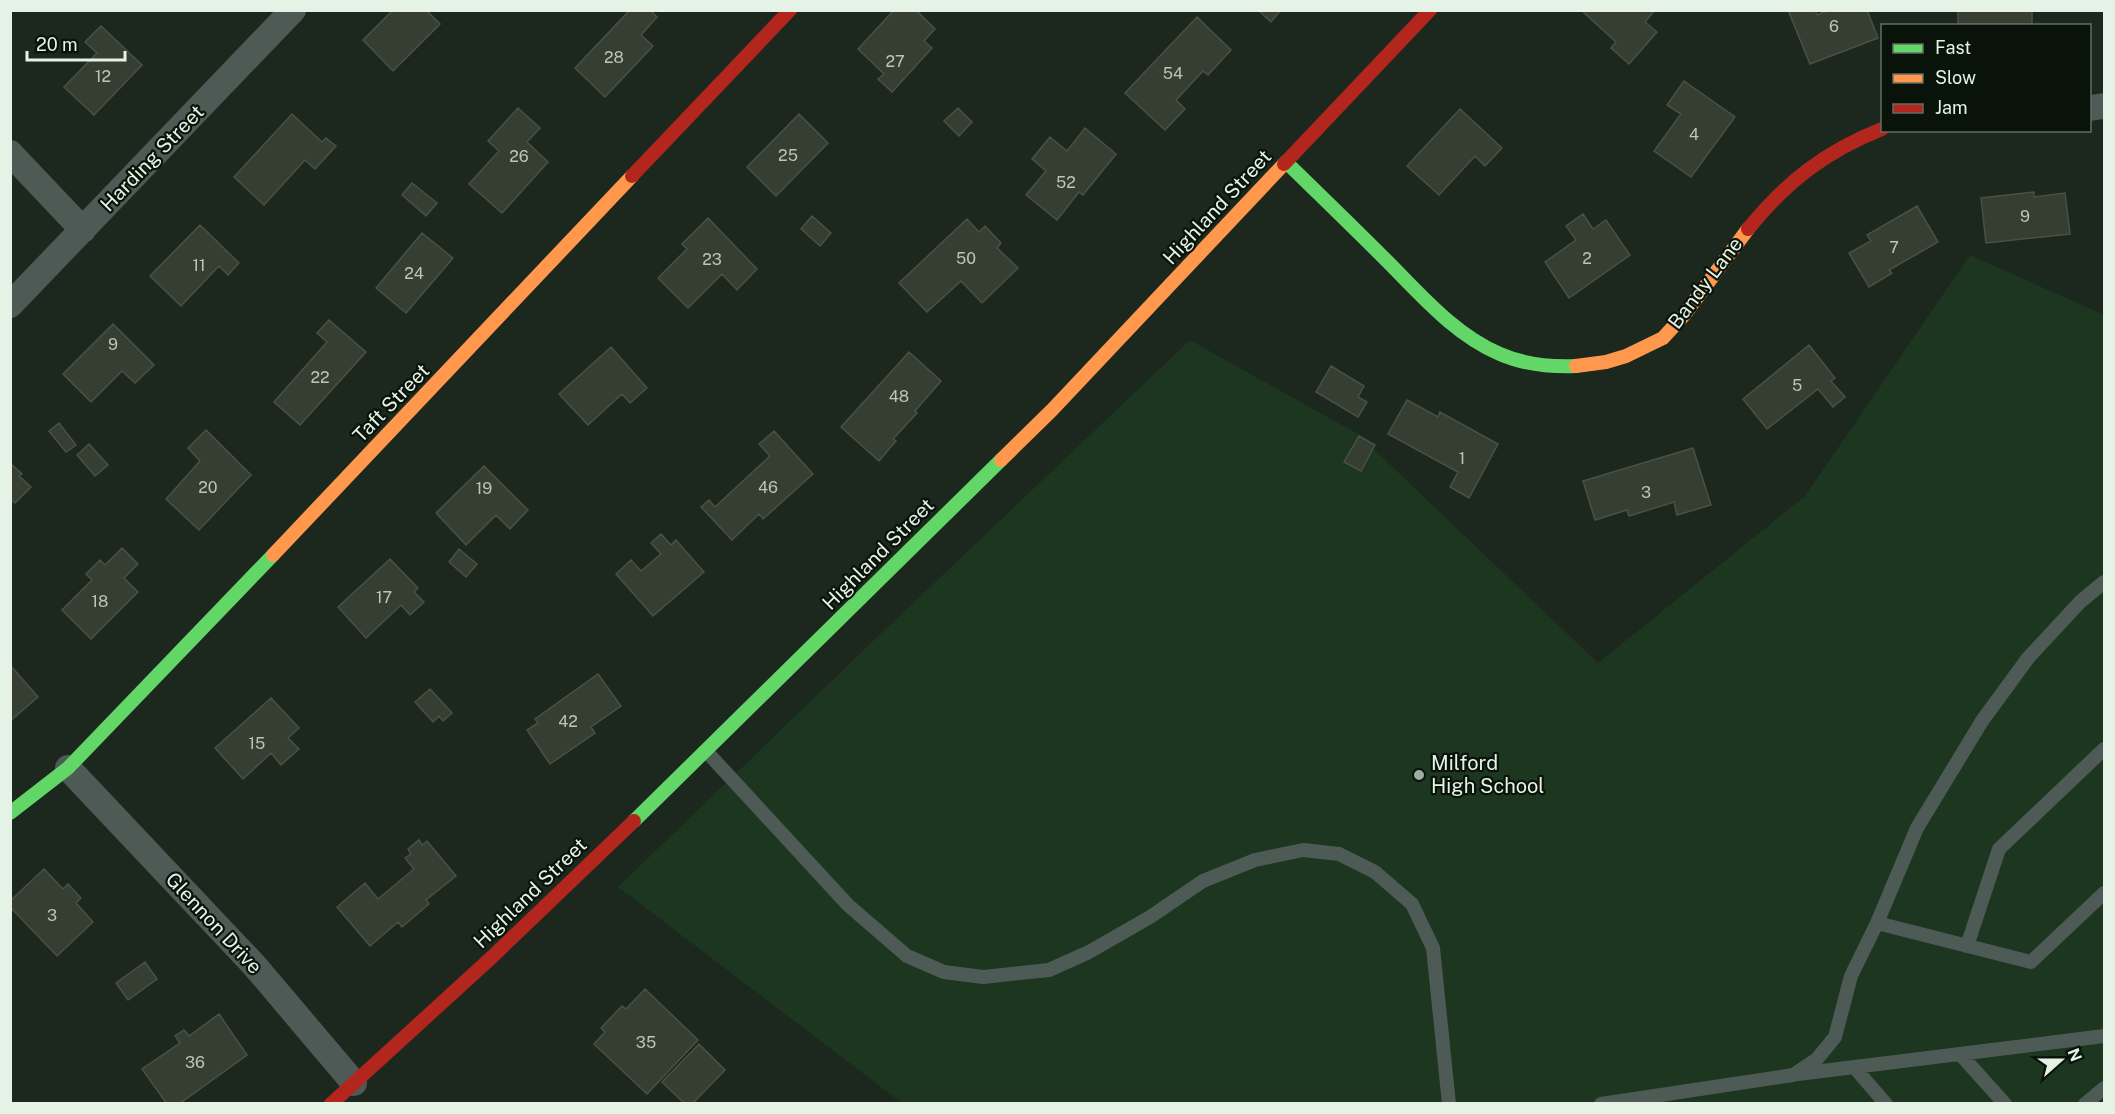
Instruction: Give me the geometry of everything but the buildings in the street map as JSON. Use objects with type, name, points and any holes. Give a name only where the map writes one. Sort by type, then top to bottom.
[{"type":"street","name":"Harding Street","points":[[10,305],[293,10]]},
{"type":"street","name":"Taft Street","points":[[10,813],[68,768],[204,628],[790,10]]},
{"type":"street","name":"Highland Street","points":[[331,1104],[474,975],[706,751],[1052,410],[1430,10]]},
{"type":"street","name":"Bandy Lane","points":[[1286,162],[1455,326],[1488,348],[1518,361],[1556,367],[1597,364],[1628,356],[1664,337],[1695,300],[1745,231],[1800,174],[1831,151],[1881,129]]},
{"type":"street","points":[[10,153],[83,230]]},
{"type":"street","name":"Glennon Drive","points":[[68,768],[254,965],[354,1083]]},
{"type":"lane","points":[[1793,1075],[1817,1059],[1835,1036],[1851,976],[1877,923],[1917,828],[1982,721],[2028,658],[2080,602],[2104,582]]},
{"type":"lane","points":[[1967,946],[1999,849],[2104,749]]},
{"type":"lane","points":[[706,751],[848,905],[907,956],[944,972],[983,977],[1049,970],[1089,952],[1139,923],[1203,881],[1255,860],[1303,850],[1339,854],[1375,872],[1412,904],[1433,948],[1449,1104]]},
{"type":"lane","points":[[1877,923],[2031,962],[2104,893]]},
{"type":"lane","points":[[1601,1104],[1793,1075],[2104,1036]]},
{"type":"lane","points":[[1960,1054],[2005,1104]]},
{"type":"lane","points":[[1854,1067],[1886,1104]]},
{"type":"lane","points":[[2085,1104],[2104,1088]]},
{"type":"shaded area","name":"Milford High School","points":[[1970,255],[2104,315],[2104,1103],[902,1103],[618,887],[1190,340],[1358,434],[1598,663],[1805,496]]},
{"type":"traffic: fast","points":[[1286,162],[1426,300],[1468,336],[1500,354],[1519,361],[1547,366],[1576,366]]},
{"type":"traffic: fast","points":[[634,821],[1001,460]]},
{"type":"traffic: fast","points":[[10,813],[68,768],[273,555]]},
{"type":"traffic: slow","points":[[1001,460],[1052,410],[1284,164]]},
{"type":"traffic: slow","points":[[273,555],[632,176]]},
{"type":"traffic: slow","points":[[1576,366],[1606,362],[1626,356],[1663,338],[1684,315],[1748,229]]},
{"type":"traffic: jam","points":[[632,176],[790,10]]},
{"type":"traffic: jam","points":[[1284,164],[1430,10]]},
{"type":"traffic: jam","points":[[1748,229],[1777,197],[1808,170],[1843,147],[1881,129]]},
{"type":"traffic: jam","points":[[331,1104],[492,957],[634,821]]},
{"type":"place","name":"Milford High School","points":[[1419,775]]}]
